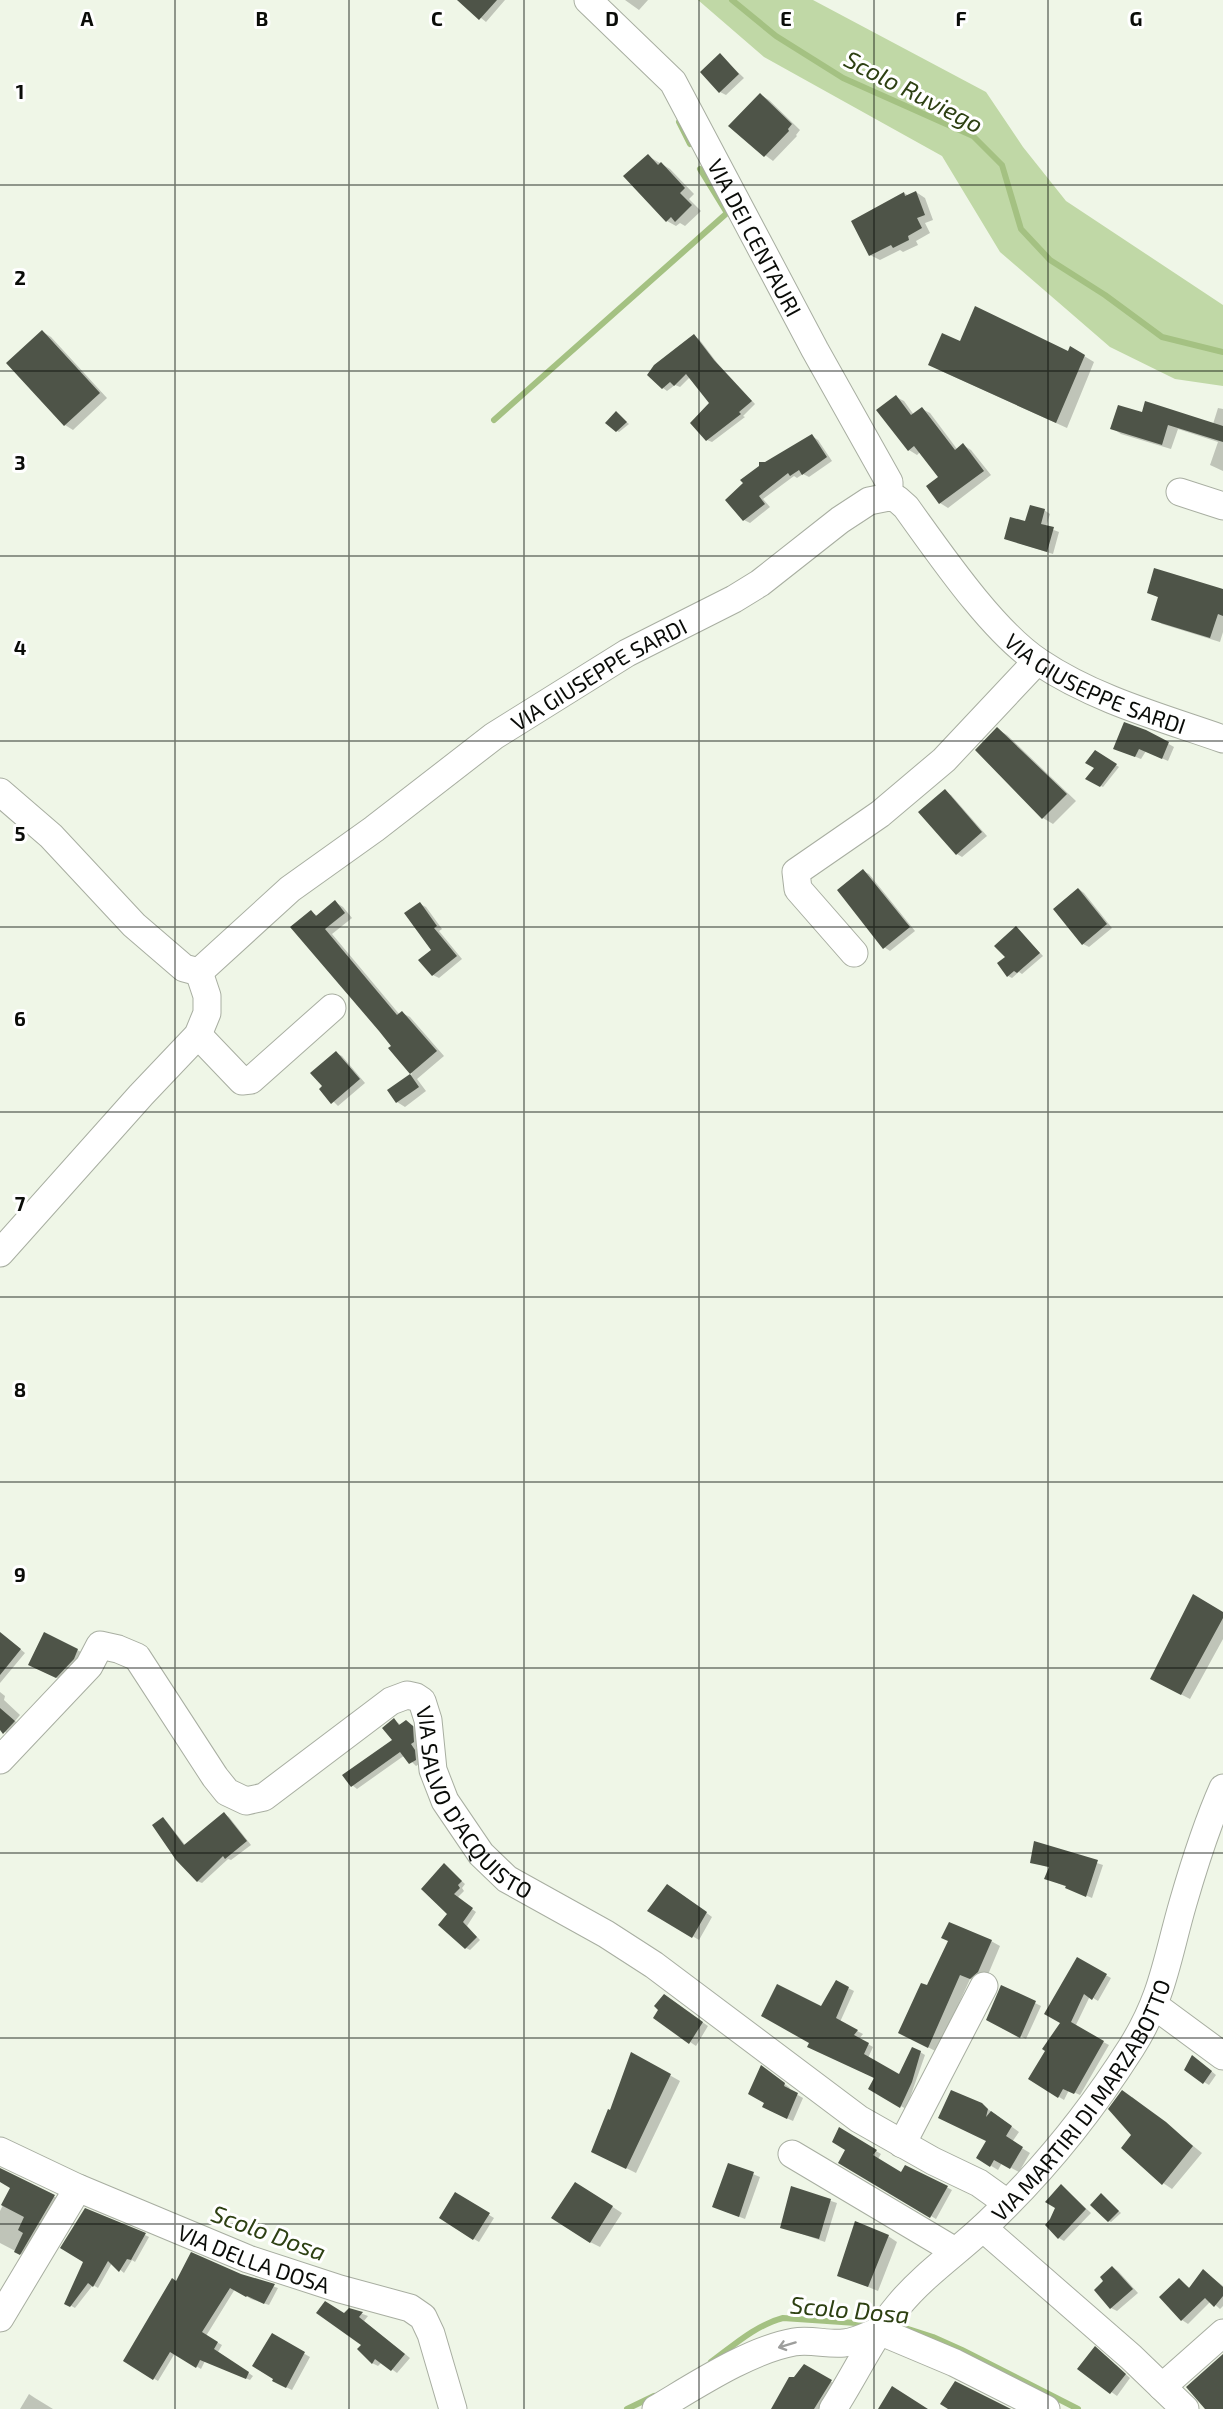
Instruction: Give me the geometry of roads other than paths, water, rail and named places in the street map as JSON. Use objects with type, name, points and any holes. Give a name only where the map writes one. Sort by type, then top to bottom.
[{"type":"street","name":"VIA DEI CENTAURI","points":[[588,0],[673,82],[815,350],[884,473],[888,482],[889,497]]},
{"type":"street","points":[[1180,492],[1223,506]]},
{"type":"street","name":"VIA GIUSEPPE SARDI","points":[[200,972],[290,889],[374,829],[494,736],[627,654],[734,599],[760,583],[858,508],[879,497],[897,499],[906,507],[974,597],[1013,640],[1037,661],[1101,696],[1223,739]]},
{"type":"street","points":[[854,953],[798,889],[796,872],[880,814],[944,760],[1037,661]]},
{"type":"street","points":[[0,792],[51,836],[134,925],[184,968],[200,972],[207,996],[207,1013],[198,1035],[141,1095],[0,1253]]},
{"type":"street","points":[[198,1035],[242,1081],[251,1080],[332,1008]]},
{"type":"street","name":"VIA SALVO D'ACQUISTO","points":[[0,1760],[89,1666],[100,1645],[137,1657],[215,1777],[227,1792],[246,1801],[264,1797],[391,1701],[408,1695],[416,1696],[425,1708],[433,1770],[445,1801],[481,1854],[507,1879],[606,1934],[654,1965],[859,2119],[979,2184],[1007,2203]]},
{"type":"street","name":"VIA MARTIRI DI MARZABOTTO","points":[[833,2409],[879,2331],[899,2304],[983,2228],[1052,2156],[1132,2047],[1155,2006],[1183,1903],[1223,1788]]},
{"type":"street","points":[[902,2144],[984,1986]]},
{"type":"street","points":[[1155,2006],[1223,2056]]},
{"type":"street","name":"VIA DELLA DOSA","points":[[0,2151],[78,2188],[248,2259],[330,2286],[410,2308],[423,2317],[431,2334],[453,2409]]},
{"type":"street","points":[[792,2154],[955,2251]]},
{"type":"street","points":[[0,2318],[78,2188]]},
{"type":"street","points":[[983,2228],[1131,2357],[1174,2399],[1223,2333]]},
{"type":"street","points":[[656,2409],[754,2356],[792,2342],[820,2340],[844,2343],[879,2331],[956,2363],[1046,2409]]},
{"type":"street","points":[[844,2343],[853,2355],[856,2373]]},
{"type":"waterway","name":"Scolo Ruviego","points":[[732,0],[776,36],[843,78],[973,136],[1002,165],[1021,229],[1050,260],[1105,295],[1162,337],[1223,352]]},
{"type":"waterway","points":[[679,122],[690,144]]},
{"type":"waterway","points":[[494,420],[727,213],[700,169]]},
{"type":"waterway","name":"Scolo Dosa","points":[[711,2362],[754,2331],[783,2318],[871,2324]]},
{"type":"waterway","name":"Scolo Dosa","points":[[899,2326],[933,2337],[962,2350],[1078,2409]]},
{"type":"waterway","name":"Scolo Dosa","points":[[627,2409],[654,2396]]}]
